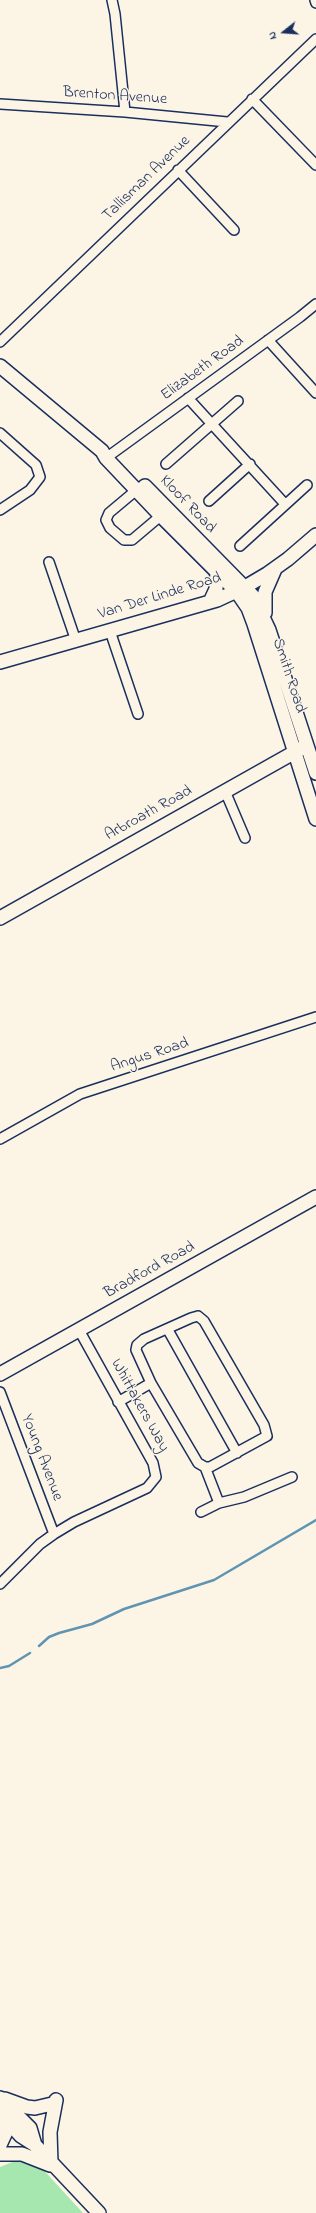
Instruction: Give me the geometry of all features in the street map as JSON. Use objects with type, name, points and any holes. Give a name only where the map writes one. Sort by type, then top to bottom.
[{"type":"main road","name":"Kloof Road","points":[[0,366],[107,454],[241,589]]},
{"type":"main road","name":"Van Der Linde Road","points":[[0,662],[213,601],[241,589],[272,571],[316,535]]},
{"type":"main road","points":[[254,624],[234,603],[213,601],[222,571],[252,575],[272,571],[263,599],[269,630]]},
{"type":"main road","name":"Smith Road","points":[[241,589],[254,624],[316,819]]},
{"type":"main road","name":"Smith Road","points":[[241,589],[258,605],[269,630],[312,744],[316,773]]},
{"type":"main road","name":"Arbroath Road","points":[[0,918],[294,751],[312,744]]},
{"type":"main road","name":"Bradford Road","points":[[0,1374],[316,1197]]},
{"type":"main road","points":[[0,2097],[27,2107],[36,2108],[54,2102],[50,2132],[53,2165]]},
{"type":"main road","points":[[0,2097],[35,2145],[98,2213]]},
{"type":"main road","points":[[2,2116],[26,2132]]},
{"type":"main road","points":[[0,2145],[6,2132],[2,2116]]},
{"type":"main road","points":[[0,2152],[26,2132]]},
{"type":"main road","points":[[0,2152],[22,2154],[53,2165]]},
{"type":"street","points":[[112,0],[115,14],[125,112]]},
{"type":"street","name":"Tallisman Avenue","points":[[0,342],[227,122],[316,39]]},
{"type":"street","points":[[252,99],[316,165]]},
{"type":"street","name":"Brenton Avenue","points":[[0,104],[125,112],[227,122]]},
{"type":"street","points":[[178,170],[234,230]]},
{"type":"street","name":"Elizabeth Road","points":[[107,454],[188,398],[316,304]]},
{"type":"street","points":[[268,340],[316,392]]},
{"type":"street","points":[[188,398],[285,504]]},
{"type":"street","points":[[166,464],[238,401]]},
{"type":"street","points":[[0,433],[36,465],[40,478],[30,490],[0,510]]},
{"type":"street","points":[[209,501],[250,464]]},
{"type":"street","points":[[240,546],[307,485]]},
{"type":"street","points":[[140,487],[109,514],[107,524],[112,531],[124,540],[132,540],[165,513]]},
{"type":"street","points":[[49,562],[76,641]]},
{"type":"street","points":[[110,631],[138,714]]},
{"type":"street","points":[[225,791],[245,838]]},
{"type":"street","name":"Angus Road","points":[[0,1139],[80,1094],[316,1017]]},
{"type":"street","points":[[195,1316],[201,1318],[264,1426],[267,1436],[265,1438],[210,1467],[205,1467],[198,1463],[151,1383],[136,1353],[137,1345],[144,1339],[168,1330],[195,1316]]},
{"type":"street","name":"Whittakers Way","points":[[0,1584],[40,1544],[54,1534],[74,1522],[147,1488],[155,1480],[156,1471],[153,1463],[79,1330]]},
{"type":"street","points":[[168,1330],[237,1453]]},
{"type":"street","points":[[118,1402],[151,1383]]},
{"type":"street","name":"Young Avenue","points":[[0,1392],[54,1534]]},
{"type":"street","points":[[205,1467],[219,1502]]},
{"type":"street","points":[[201,1512],[219,1502],[244,1497],[292,1477]]},
{"type":"green space","points":[[20,2159],[37,2163],[83,2213],[0,2213],[0,2167]]},
{"type":"waterway","points":[[39,1646],[49,1637],[59,1633],[92,1624],[124,1609],[214,1580],[316,1520]]},
{"type":"waterway","points":[[0,1668],[9,1666],[30,1653]]}]
